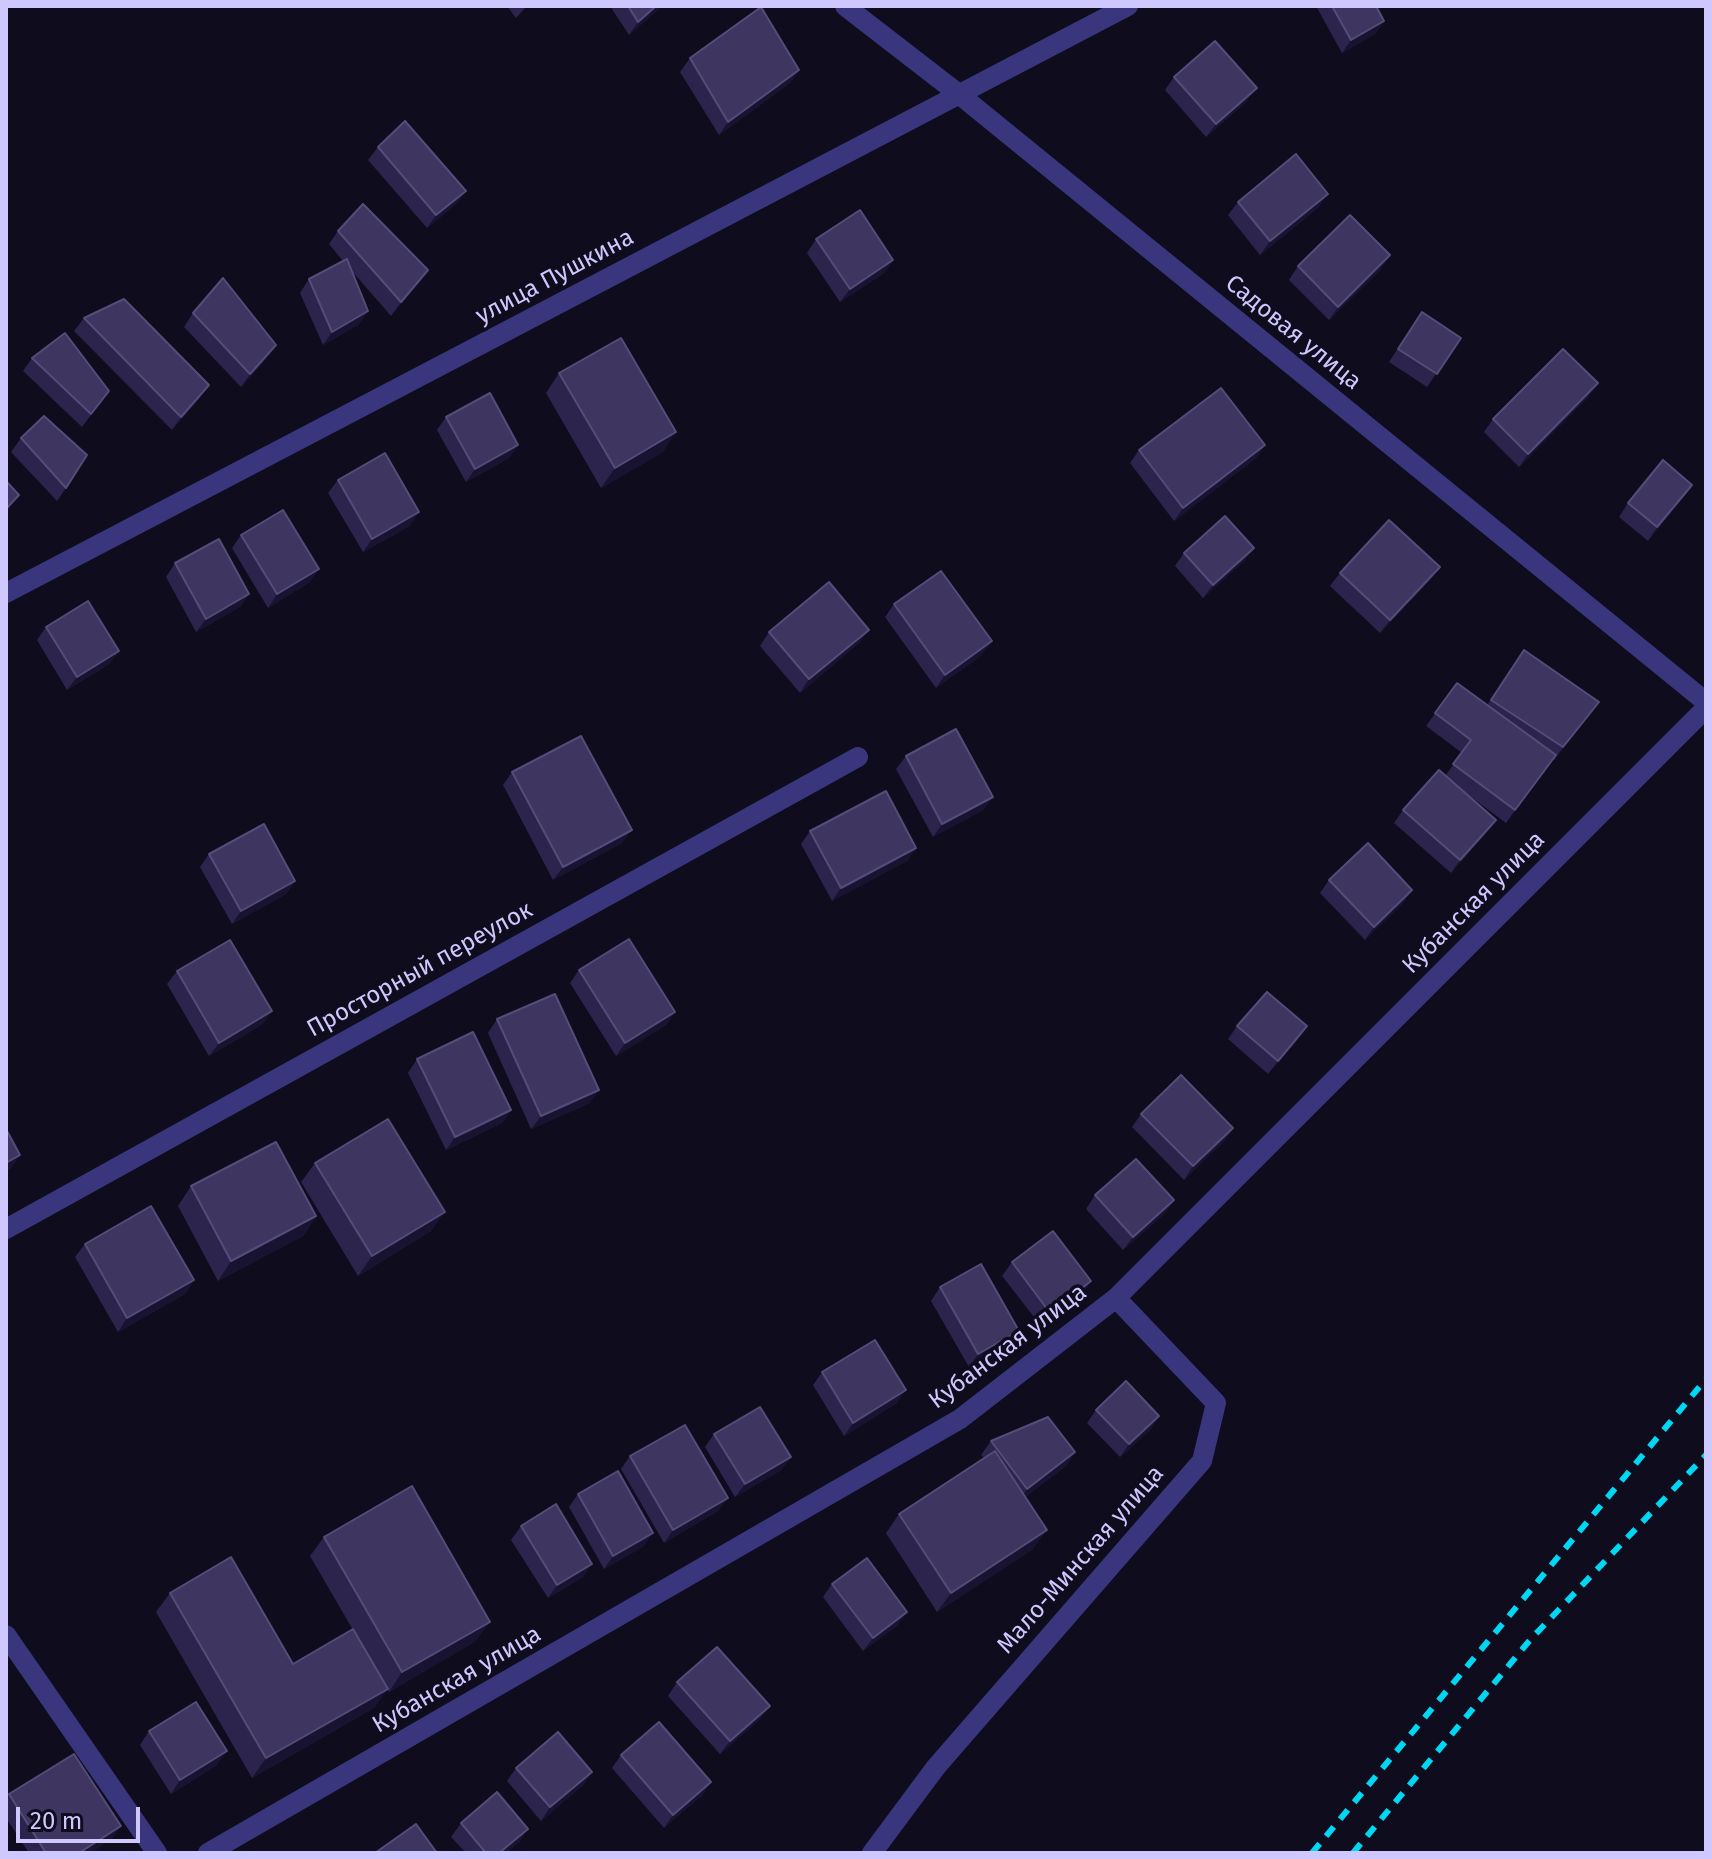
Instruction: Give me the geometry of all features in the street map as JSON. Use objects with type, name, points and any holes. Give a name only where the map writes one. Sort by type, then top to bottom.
[{"type":"street","name":"Садовая улица","points":[[845,6],[960,95],[1706,705]]},
{"type":"street","name":"улица Пушкина","points":[[6,593],[1128,6]]},
{"type":"street","name":"Кубанская улица","points":[[208,1853],[960,1419],[1116,1298],[1706,705]]},
{"type":"street","name":"Просторный переулок","points":[[6,1229],[858,757]]},
{"type":"street","name":"Мало-Минская улица","points":[[872,1853],[936,1767],[1202,1461],[1216,1403],[1116,1298]]},
{"type":"street","points":[[6,1635],[157,1853]]},
{"type":"building","points":[[628,6],[656,6],[638,22]]},
{"type":"building","points":[[1332,6],[1376,6],[1384,21],[1351,40]]},
{"type":"building","points":[[761,7],[799,70],[728,122],[690,58]]},
{"type":"building","points":[[1215,41],[1257,88],[1216,124],[1174,77]]},
{"type":"building","points":[[405,121],[466,191],[436,215],[378,147]]},
{"type":"building","points":[[1296,154],[1328,194],[1270,241],[1238,202]]},
{"type":"building","points":[[363,204],[428,270],[401,302],[338,231]]},
{"type":"building","points":[[860,210],[893,260],[850,289],[816,239]]},
{"type":"building","points":[[1350,215],[1390,255],[1338,307],[1298,266]]},
{"type":"building","points":[[347,259],[368,311],[332,332],[309,279]]},
{"type":"building","points":[[223,278],[276,345],[250,374],[193,313]]},
{"type":"building","points":[[124,299],[209,385],[181,417],[84,318]]},
{"type":"building","points":[[1422,312],[1461,338],[1437,374],[1398,349]]},
{"type":"building","points":[[65,333],[109,391],[91,414],[32,358]]},
{"type":"building","points":[[621,338],[676,432],[615,468],[559,373]]},
{"type":"building","points":[[1563,349],[1598,383],[1528,454],[1493,419]]},
{"type":"building","points":[[1221,388],[1265,445],[1183,508],[1139,450]]},
{"type":"building","points":[[490,393],[518,445],[475,469],[446,417]]},
{"type":"building","points":[[44,416],[87,455],[66,488],[21,438]]},
{"type":"building","points":[[385,453],[419,512],[372,539],[338,480]]},
{"type":"building","points":[[1663,460],[1692,485],[1657,527],[1628,503]]},
{"type":"building","points":[[6,481],[19,495],[6,509]]},
{"type":"building","points":[[283,510],[319,569],[277,594],[241,535]]},
{"type":"building","points":[[1225,516],[1254,548],[1213,585],[1184,553]]},
{"type":"building","points":[[1389,520],[1440,567],[1390,620],[1340,573]]},
{"type":"building","points":[[219,539],[249,594],[206,619],[175,563]]},
{"type":"building","points":[[941,571],[992,641],[945,675],[894,604]]},
{"type":"building","points":[[829,582],[869,630],[809,679],[769,632]]},
{"type":"building","points":[[88,601],[119,651],[77,677],[46,627]]},
{"type":"building","points":[[1524,650],[1599,702],[1563,747],[1491,700]]},
{"type":"building","points":[[1457,683],[1556,755],[1515,810],[1453,764],[1471,740],[1435,713]]},
{"type":"building","points":[[956,729],[993,797],[942,824],[906,756]]},
{"type":"building","points":[[581,736],[632,830],[563,867],[512,772]]},
{"type":"building","points":[[1439,770],[1496,820],[1460,860],[1403,810]]},
{"type":"building","points":[[886,791],[916,848],[841,888],[810,831]]},
{"type":"building","points":[[264,824],[295,881],[241,911],[209,854]]},
{"type":"building","points":[[1368,843],[1412,890],[1374,927],[1329,880]]},
{"type":"building","points":[[629,939],[675,1012],[625,1043],[579,970]]},
{"type":"building","points":[[230,940],[272,1011],[219,1043],[177,971]]},
{"type":"building","points":[[1267,992],[1307,1026],[1278,1061],[1237,1026]]},
{"type":"building","points":[[555,994],[599,1090],[541,1116],[497,1019]]},
{"type":"building","points":[[473,1032],[511,1110],[455,1137],[417,1059]]},
{"type":"building","points":[[1181,1075],[1233,1128],[1193,1166],[1141,1114]]},
{"type":"building","points":[[388,1119],[445,1212],[372,1256],[315,1163]]},
{"type":"building","points":[[6,1129],[20,1155],[6,1163]]},
{"type":"building","points":[[276,1142],[316,1216],[231,1261],[191,1186]]},
{"type":"building","points":[[1136,1159],[1174,1200],[1133,1237],[1095,1195]]},
{"type":"building","points":[[151,1206],[194,1280],[127,1318],[85,1244]]},
{"type":"building","points":[[1053,1231],[1091,1281],[1050,1313],[1012,1262]]},
{"type":"building","points":[[981,1264],[1019,1331],[978,1354],[940,1287]]},
{"type":"building","points":[[875,1340],[906,1390],[853,1423],[822,1372]]},
{"type":"building","points":[[1126,1381],[1159,1416],[1129,1444],[1096,1410]]},
{"type":"building","points":[[760,1407],[791,1457],[745,1484],[714,1434]]},
{"type":"building","points":[[1048,1417],[1075,1452],[1027,1489],[991,1441]]},
{"type":"building","points":[[685,1425],[728,1498],[673,1530],[630,1456]]},
{"type":"building","points":[[995,1451],[1047,1530],[951,1593],[899,1514]]},
{"type":"building","points":[[618,1471],[653,1533],[613,1556],[578,1494]]},
{"type":"building","points":[[412,1486],[490,1622],[402,1672],[324,1537]]},
{"type":"building","points":[[556,1504],[592,1564],[557,1585],[521,1526]]},
{"type":"building","points":[[231,1557],[293,1664],[353,1629],[388,1689],[266,1758],[170,1593]]},
{"type":"building","points":[[867,1558],[907,1612],[873,1638],[832,1584]]},
{"type":"building","points":[[717,1647],[770,1706],[730,1741],[677,1682]]},
{"type":"building","points":[[196,1702],[227,1751],[180,1780],[149,1731]]},
{"type":"building","points":[[659,1722],[711,1782],[673,1815],[621,1755]]},
{"type":"building","points":[[558,1732],[592,1772],[550,1807],[516,1768]]},
{"type":"building","points":[[74,1754],[121,1826],[79,1853],[46,1853],[9,1794]]},
{"type":"building","points":[[497,1792],[528,1829],[499,1853],[486,1853],[461,1823]]},
{"type":"building","points":[[416,1824],[437,1853],[375,1853]]},
{"type":"railway","points":[[1312,1853],[1706,1379]]},
{"type":"railway","points":[[1353,1853],[1530,1640],[1706,1455]]}]
